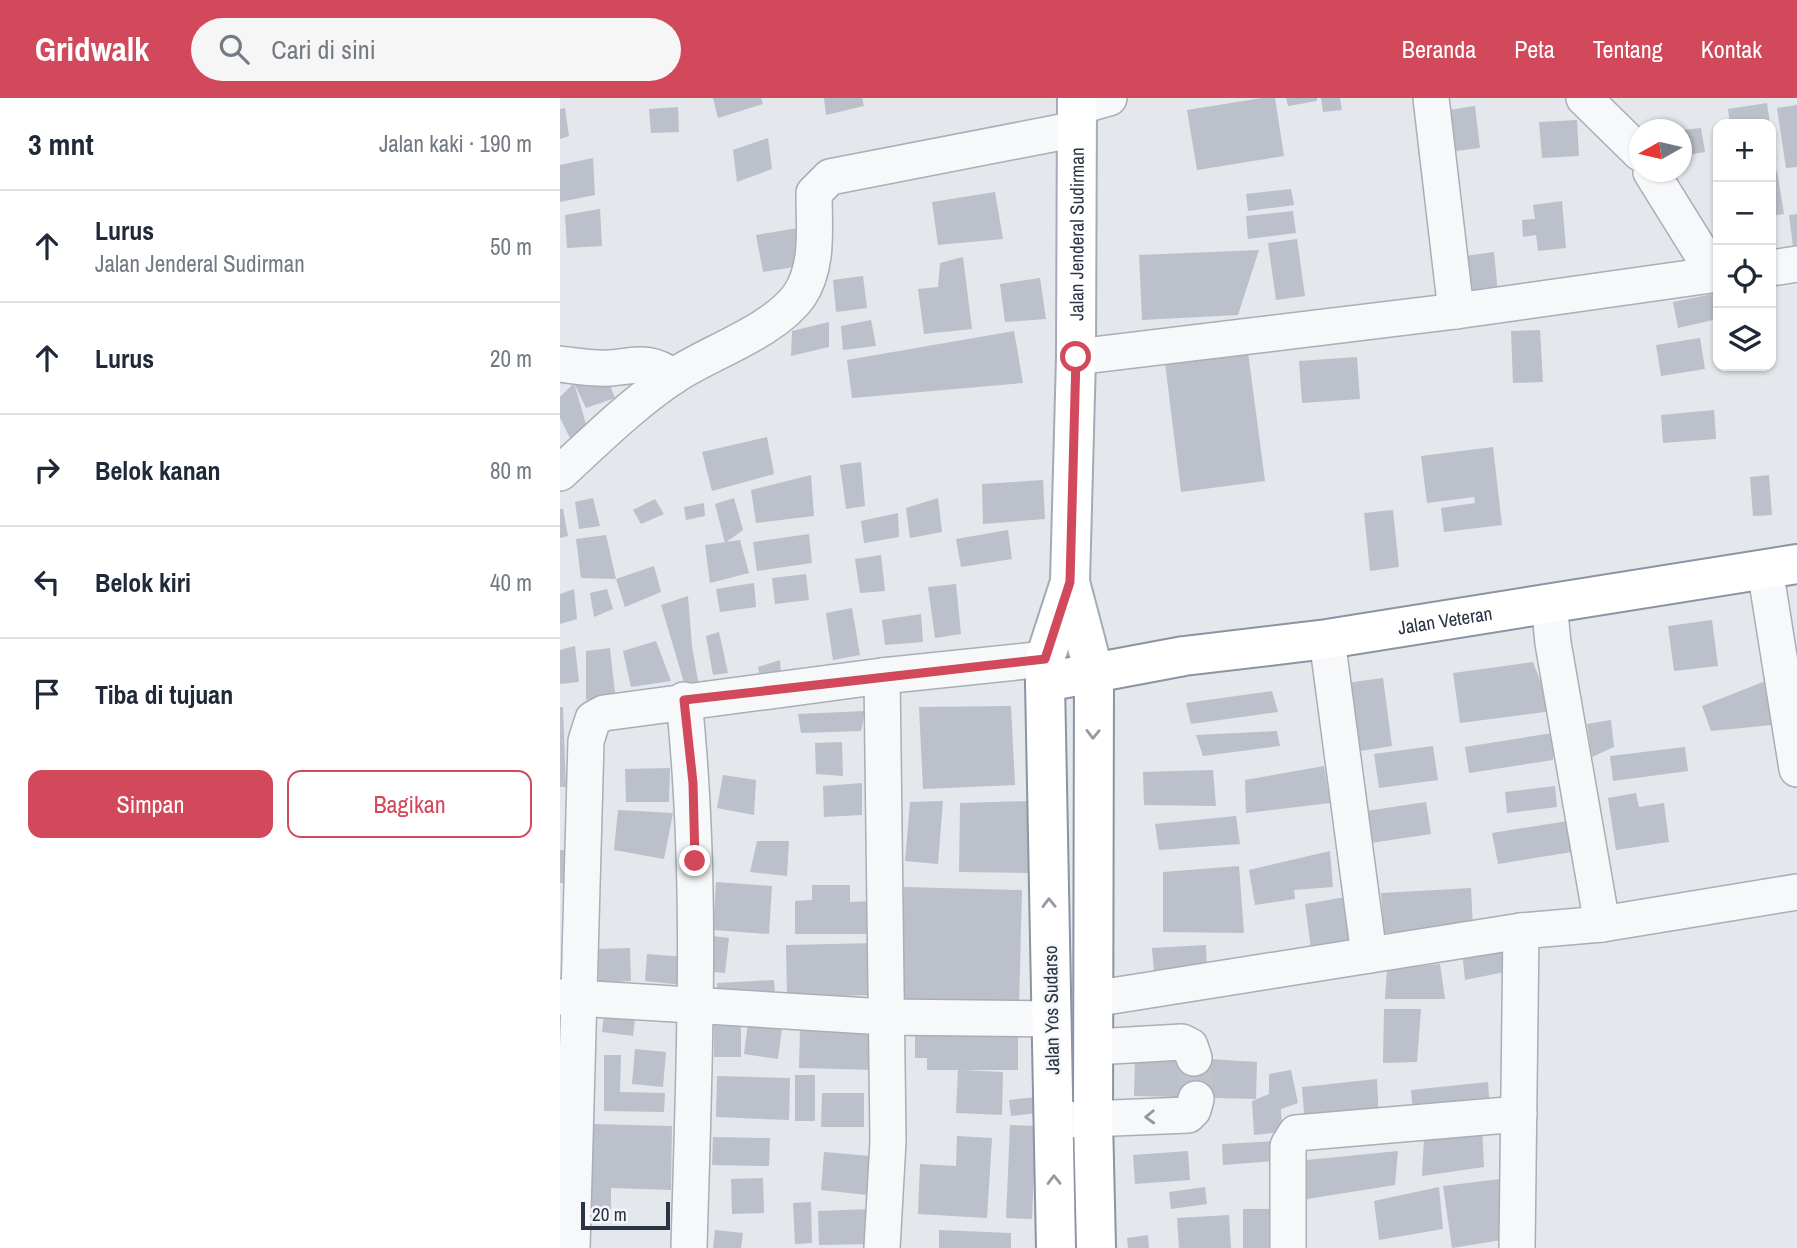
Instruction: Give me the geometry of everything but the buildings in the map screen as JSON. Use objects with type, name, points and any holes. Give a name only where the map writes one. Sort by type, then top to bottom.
[{"type":"main road","name":"Jalan Jenderal Sudirman","points":[[1070,582],[1085,108]]},
{"type":"main road","name":"Jalan Veteran","points":[[1045,670],[1094,673],[1184,656],[1327,639],[1781,567]]},
{"type":"main road","name":"Jalan Yos Sudarso","points":[[1056,1248],[1045,670],[1070,582]]},
{"type":"main road","points":[[1070,582],[1094,673],[1093,1119],[1096,1248]]},
{"type":"street","points":[[1431,98],[1456,311]]},
{"type":"street","points":[[1584,98],[1629,142]]},
{"type":"street","points":[[560,473],[622,416],[673,377],[774,320],[799,296],[813,264],[814,193],[830,177],[1085,108]]},
{"type":"street","points":[[1657,182],[1713,269]]},
{"type":"street","points":[[1776,267],[1797,264]]},
{"type":"street","points":[[1076,357],[1456,311],[1713,276]]},
{"type":"street","points":[[560,364],[609,368],[646,364],[659,366],[673,377]]},
{"type":"street","points":[[1781,567],[1797,769]]},
{"type":"street","points":[[1549,603],[1602,924]]},
{"type":"street","points":[[1327,639],[1369,955]]},
{"type":"street","points":[[572,1248],[569,997],[589,726],[593,719],[604,713],[684,700],[882,676],[1045,670]]},
{"type":"street","points":[[882,676],[888,1141],[882,1248]]},
{"type":"street","points":[[684,700],[693,783],[696,1006],[689,1248]]},
{"type":"street","points":[[1093,999],[1521,930],[1602,924],[1797,892]]},
{"type":"street","points":[[1517,1248],[1521,930]]},
{"type":"street","points":[[569,997],[885,1017],[1051,1019]]},
{"type":"street","points":[[1094,1047],[1182,1042],[1190,1046],[1194,1058]]},
{"type":"street","points":[[1053,1120],[1188,1115],[1193,1110],[1196,1099]]},
{"type":"street","points":[[1288,1248],[1288,1146],[1296,1133],[1519,1114]]},
{"type":"tunnel","points":[[1194,1058],[1196,1099]]},
{"type":"route","points":[[695,861],[693,783],[684,700],[1045,659],[1070,582],[1076,357]]}]
